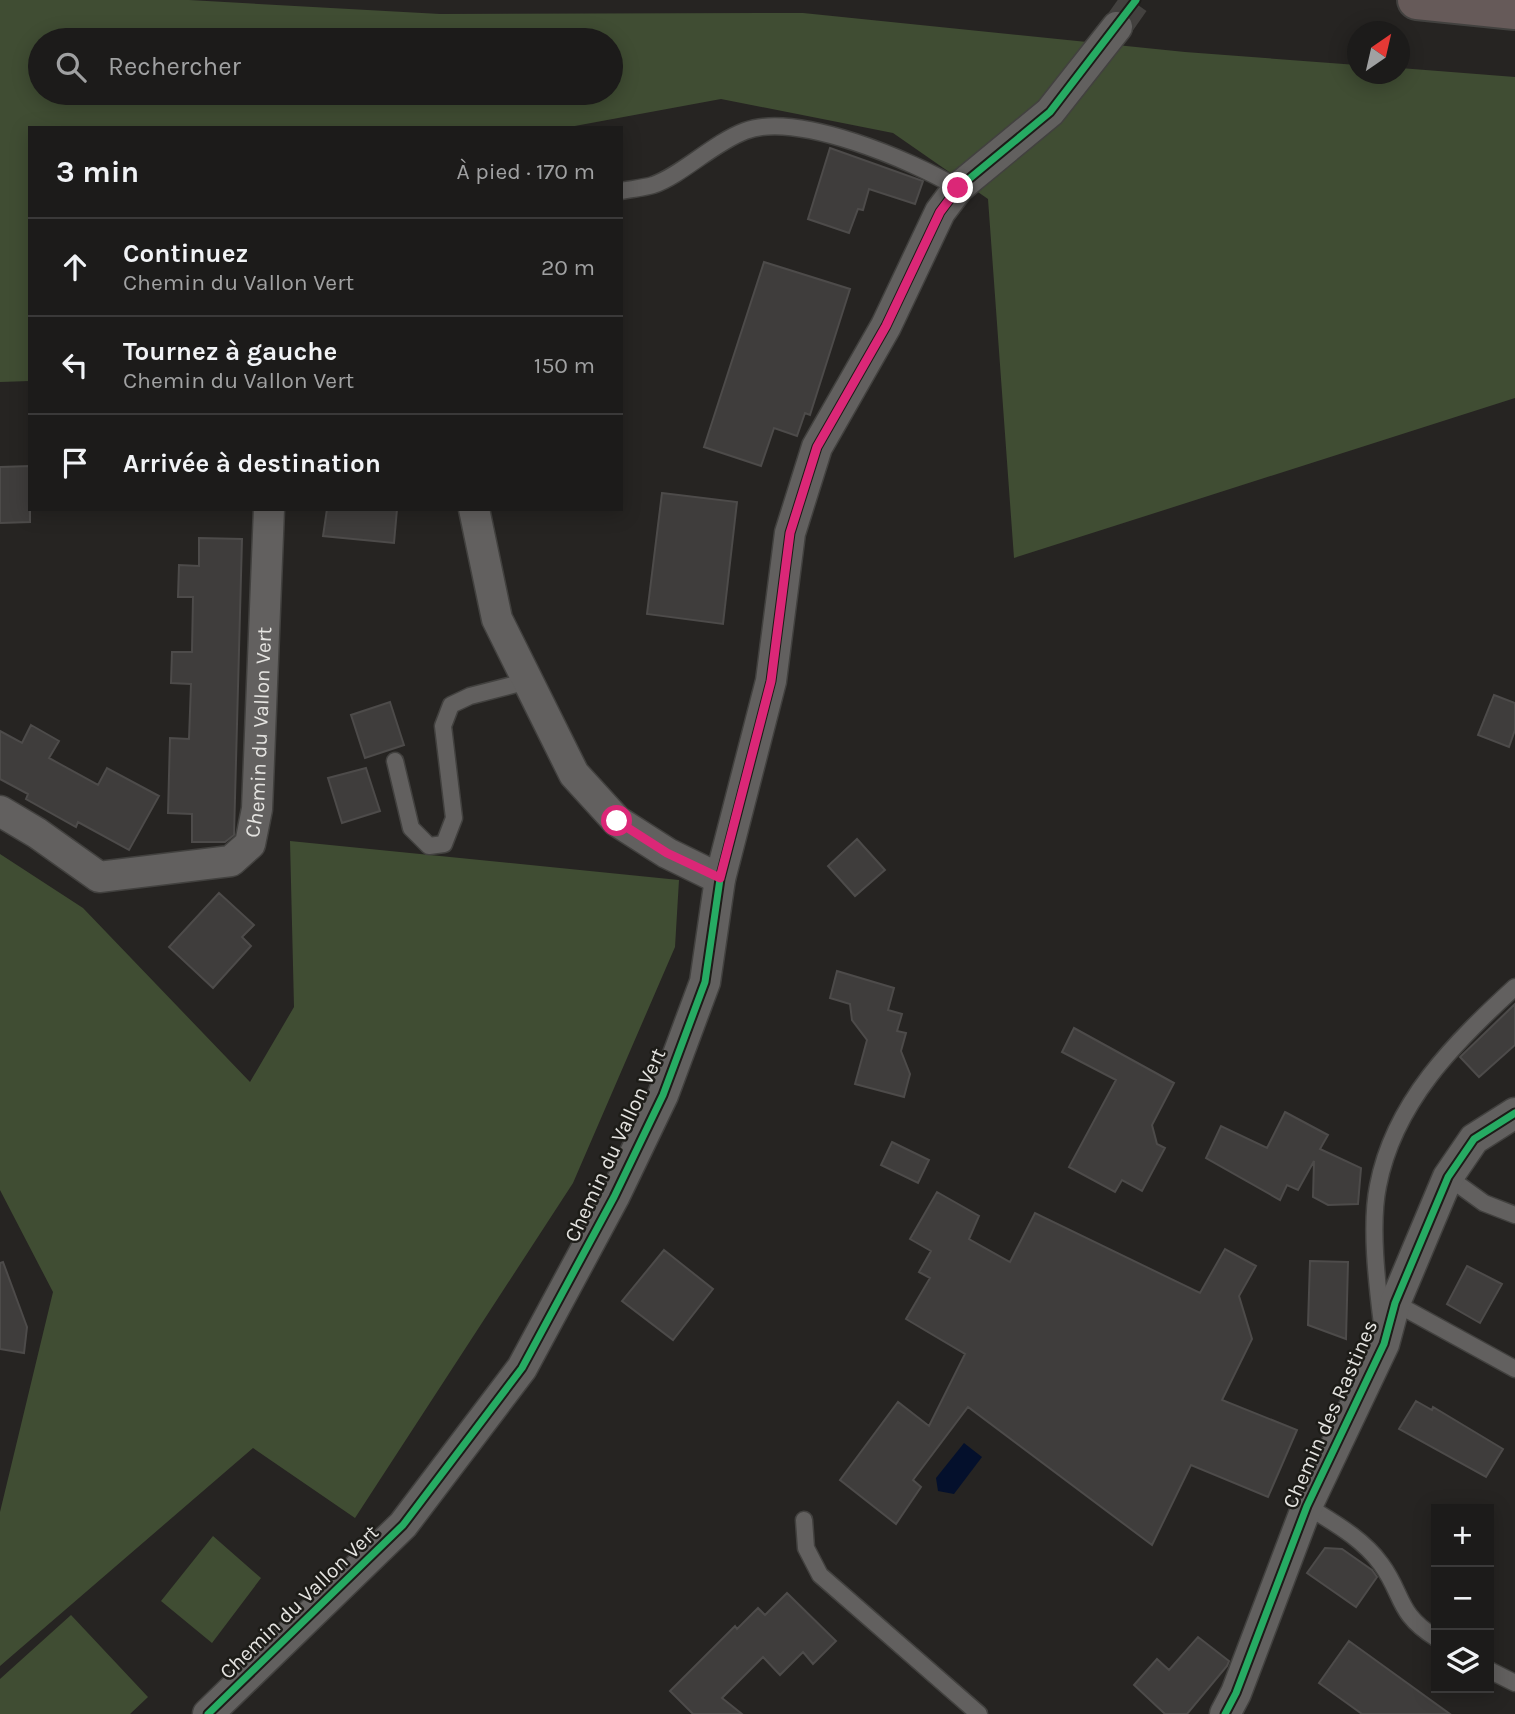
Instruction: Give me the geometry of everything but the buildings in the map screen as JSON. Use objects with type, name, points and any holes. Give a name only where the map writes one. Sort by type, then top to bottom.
[{"type":"highway","points":[[1417,0],[1515,10]]},
{"type":"street","name":"Chemin du Vallon Vert","points":[[208,1714],[403,1525],[522,1368],[614,1197],[663,1095],[705,982],[720,878],[771,681],[790,533],[817,447],[886,326],[940,212],[958,188],[1050,112],[1117,27]]},
{"type":"street","name":"Chemin du Vallon Vert","points":[[0,811],[37,833],[99,877],[231,861],[250,844],[257,809],[269,511]]},
{"type":"street","points":[[474,511],[497,619],[574,774],[617,821],[667,853],[720,878]]},
{"type":"street","name":"Chemin des Rastines","points":[[1225,1714],[1236,1693],[1307,1506],[1384,1344],[1395,1303],[1448,1177],[1474,1139],[1515,1113]]},
{"type":"lane","points":[[623,191],[654,185],[747,130],[788,126],[854,141],[933,173],[958,188]]},
{"type":"lane","points":[[395,761],[411,828],[429,846],[444,844],[454,818],[443,726],[451,705],[470,696],[528,681]]},
{"type":"lane","points":[[1384,1344],[1376,1272],[1377,1188],[1391,1139],[1417,1093],[1462,1035],[1515,987]]},
{"type":"lane","points":[[1448,1177],[1485,1203],[1515,1215]]},
{"type":"lane","points":[[1395,1303],[1515,1369]]},
{"type":"lane","points":[[1307,1506],[1357,1538],[1382,1565],[1400,1604],[1419,1627],[1431,1635]]},
{"type":"lane","points":[[804,1520],[806,1548],[820,1575],[979,1714]]},
{"type":"lane","points":[[1494,1673],[1515,1684]]},
{"type":"green space","points":[[0,0],[189,0],[440,14],[803,13],[1185,52],[1347,64],[1347,84],[1410,84],[1410,69],[1515,77],[1515,398],[1014,558],[988,199],[893,133],[721,99],[575,126],[28,126],[28,381],[0,382]]},
{"type":"green space","points":[[290,841],[679,880],[675,947],[573,1183],[355,1518],[253,1448],[0,1666],[0,1512],[53,1292],[0,1190],[0,854],[83,908],[250,1082],[294,1007]]},
{"type":"green space","points":[[213,1536],[261,1578],[212,1643],[161,1601]]},
{"type":"green space","points":[[71,1615],[148,1697],[130,1714],[0,1714],[0,1679]]},
{"type":"water","points":[[964,1443],[982,1457],[954,1494],[938,1491],[936,1478]]},
{"type":"tunnel","points":[[1117,27],[1136,0]]},
{"type":"cycle path","points":[[208,1714],[403,1525],[522,1368],[614,1197],[663,1095],[705,982],[720,879],[771,681],[790,533],[817,447],[886,326],[940,212],[958,188],[1050,112],[1136,0]]},
{"type":"cycle path","points":[[1225,1714],[1236,1693],[1307,1506],[1384,1344],[1395,1303],[1448,1177],[1474,1139],[1515,1113]]},
{"type":"route","points":[[617,821],[667,853],[720,878],[771,681],[790,533],[817,447],[886,326],[940,212],[958,188]]}]
